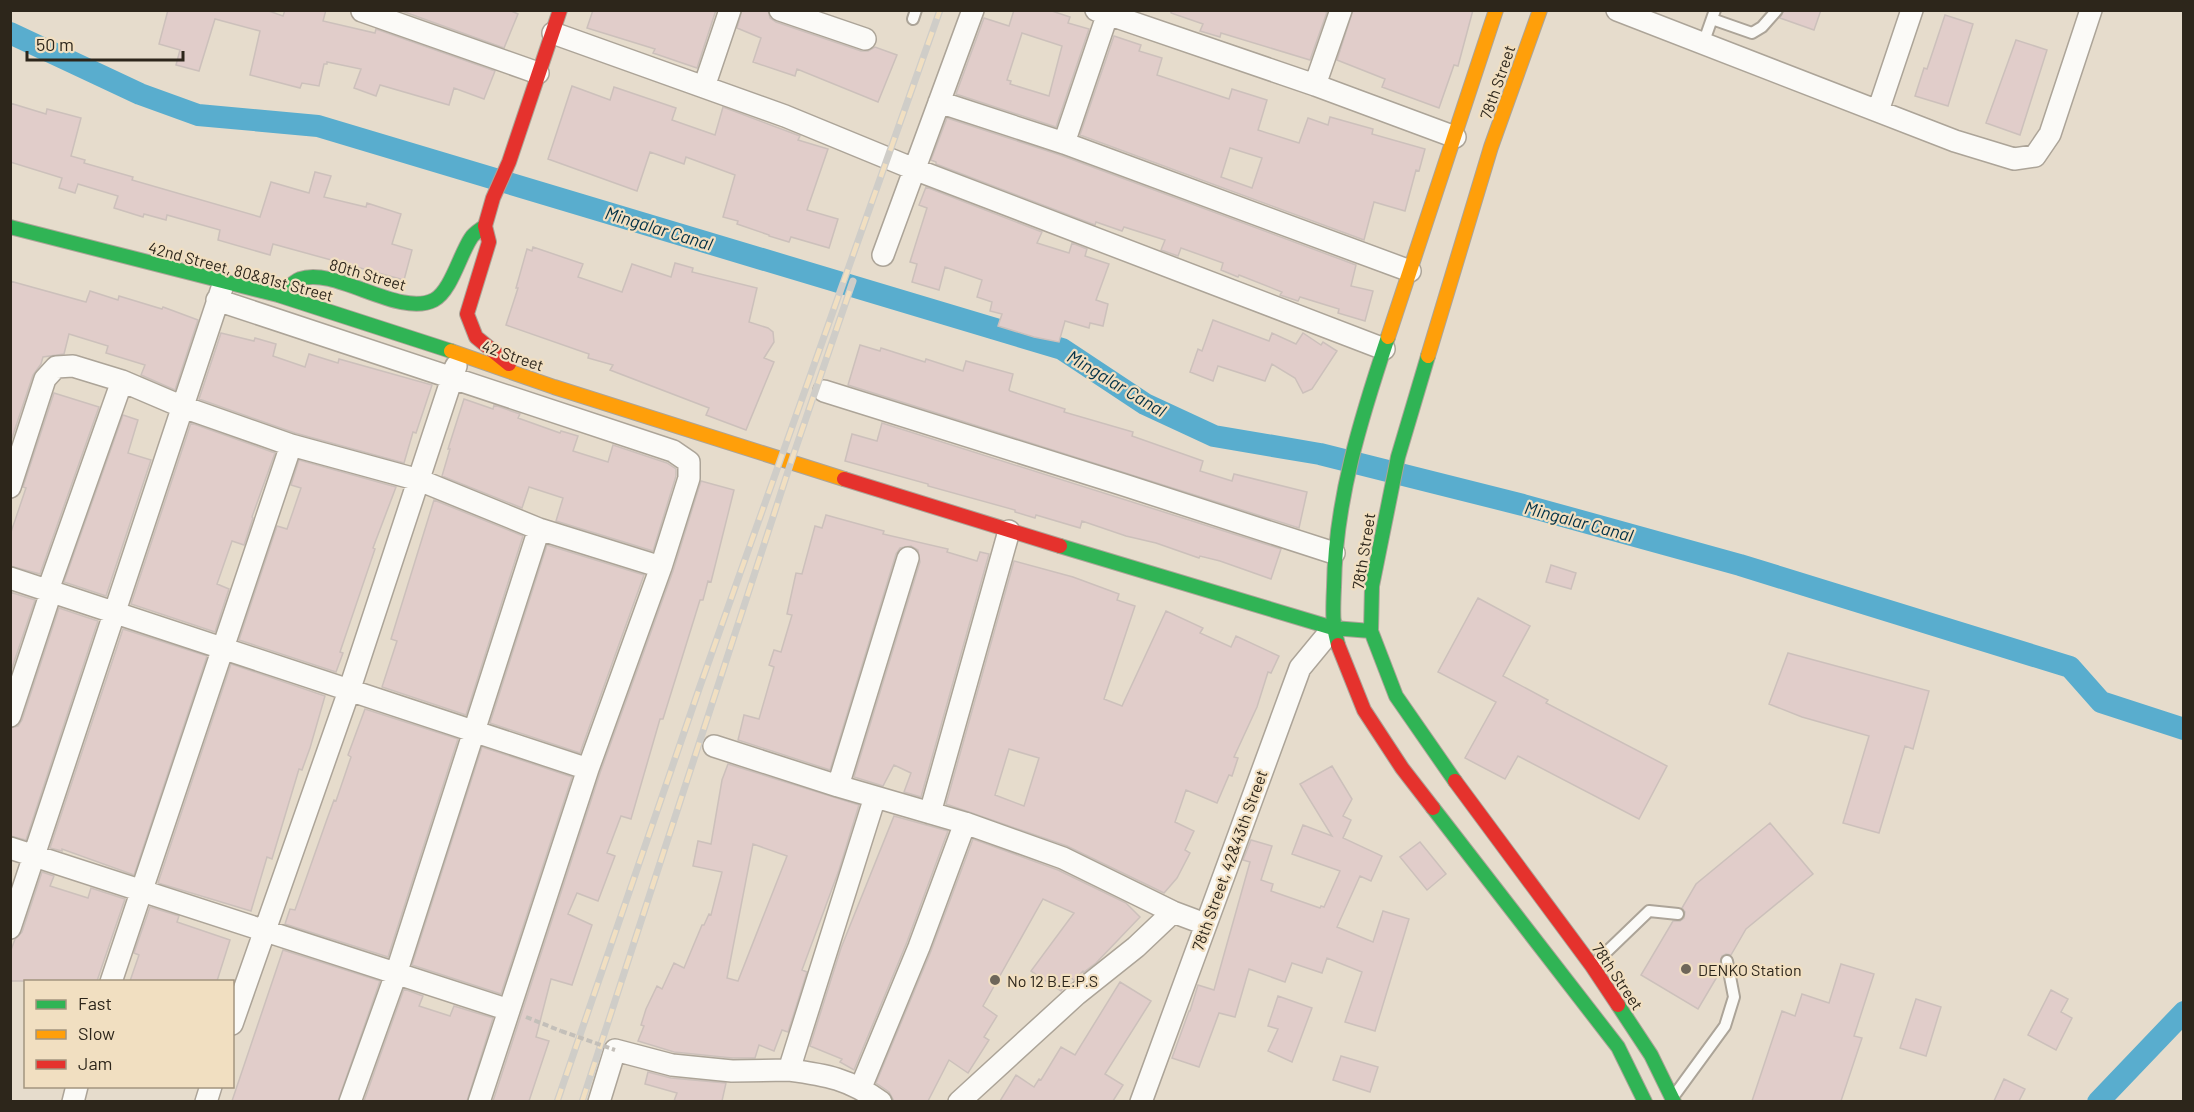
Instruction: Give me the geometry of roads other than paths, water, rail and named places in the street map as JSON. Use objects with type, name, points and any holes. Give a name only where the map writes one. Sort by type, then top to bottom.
[{"type":"main road","name":"80th Street","points":[[554,387],[509,363],[476,337],[467,314],[489,242],[485,226],[493,198],[509,162],[560,10]]},
{"type":"main road","name":"78th Street","points":[[1496,10],[1354,447],[1345,485],[1334,554],[1333,628],[1345,666],[1364,710],[1401,768],[1618,1047],[1644,1101]]},
{"type":"main road","name":"78th Street","points":[[1540,10],[1491,147],[1398,457],[1372,586],[1371,631],[1396,696],[1446,769],[1592,966],[1651,1055],[1673,1100]]},
{"type":"main road","name":"80th Street","points":[[278,295],[300,279],[317,277],[389,299],[411,303],[432,301],[442,294],[472,236],[485,226]]},
{"type":"main road","name":"42nd Street, 80&81st Street","points":[[10,227],[221,291],[278,295],[460,354]]},
{"type":"main road","name":"42 Street","points":[[460,354],[554,387]]},
{"type":"main road","points":[[554,387],[1009,531],[1333,628],[1371,631]]},
{"type":"street","points":[[704,87],[730,10]]},
{"type":"street","points":[[780,10],[865,39]]},
{"type":"street","points":[[883,255],[973,10]]},
{"type":"street","points":[[1315,85],[1341,10]]},
{"type":"street","points":[[1617,10],[1955,141],[2014,159],[2035,156],[2050,134],[2091,10]]},
{"type":"street","points":[[1878,111],[1912,10]]},
{"type":"street","points":[[362,11],[538,73]]},
{"type":"street","points":[[1064,142],[1104,12],[1315,85],[1455,137]]},
{"type":"street","points":[[553,33],[785,116],[915,169],[1384,349]]},
{"type":"street","points":[[939,102],[1064,142],[1410,271]]},
{"type":"street","points":[[10,928],[36,856],[221,291],[451,378],[673,451],[689,462],[689,478],[661,567],[588,769],[478,1101]]},
{"type":"street","points":[[234,1018],[349,691],[460,354]]},
{"type":"street","points":[[10,487],[45,379],[56,367],[73,366],[122,381],[183,407],[291,445],[419,480],[538,529],[661,567]]},
{"type":"street","points":[[10,716],[48,600],[48,590],[122,381]]},
{"type":"street","points":[[824,391],[1121,484],[1334,554]]},
{"type":"street","points":[[111,980],[291,445]]},
{"type":"street","points":[[351,1101],[396,975],[538,529]]},
{"type":"street","points":[[930,813],[1009,531]]},
{"type":"street","points":[[838,786],[908,558]]},
{"type":"street","points":[[10,578],[588,769]]},
{"type":"street","name":"78th Street, 42&43th Street","points":[[1141,1101],[1300,668],[1333,628]]},
{"type":"street","points":[[714,746],[838,786],[965,823],[1063,858],[1173,912],[1205,924]]},
{"type":"street","points":[[789,1070],[875,797]]},
{"type":"street","points":[[861,1087],[919,947],[965,823]]},
{"type":"street","points":[[10,848],[509,1010]]},
{"type":"street","points":[[959,1101],[1077,994],[1136,946],[1173,912]]},
{"type":"street","points":[[598,1101],[615,1050],[672,1065],[732,1071],[789,1070],[826,1074],[861,1087],[881,1101]]},
{"type":"lane","points":[[1704,44],[1714,14],[1752,33],[1762,27],[1777,10]]},
{"type":"lane","points":[[1592,966],[1649,911],[1678,914]]},
{"type":"lane","points":[[1673,1100],[1725,1026],[1734,997],[1727,961]]},
{"type":"waterway","name":"Mingalar Canal","points":[[10,33],[140,94],[198,115],[318,126],[1062,349],[1145,404],[1214,436],[1320,454],[1523,505],[1740,565],[2070,667],[2101,702],[2184,729]]},
{"type":"waterway","points":[[2098,1102],[2184,1012]]},
{"type":"railway","points":[[557,1102],[699,689],[940,10]]},
{"type":"railway","points":[[582,1102],[791,462],[853,281]]},
{"type":"place","name":"DENKO Station","points":[[1686,969]]},
{"type":"place","name":"No 12 B.E.P.S","points":[[995,980]]}]
